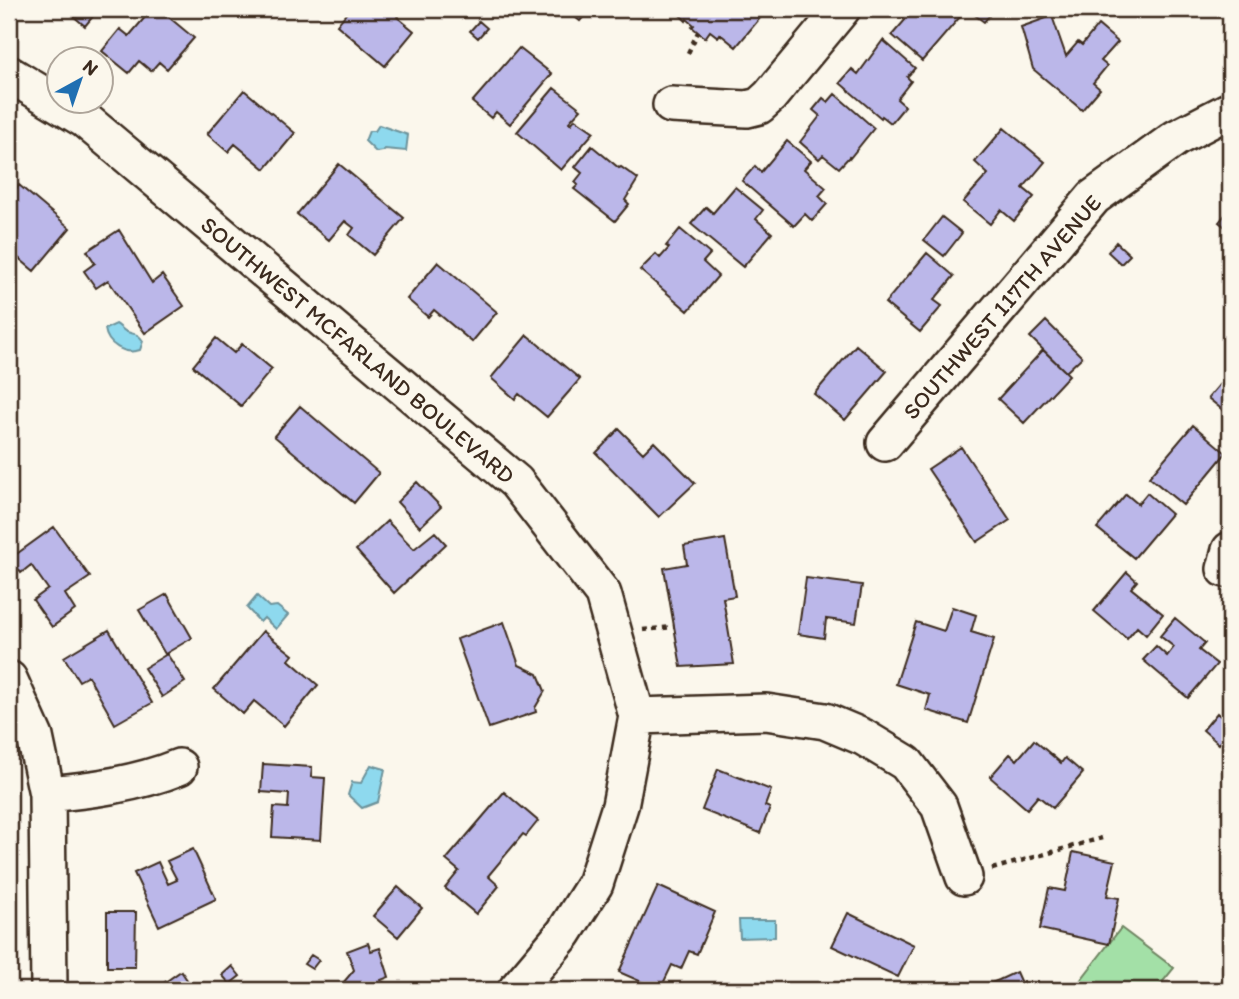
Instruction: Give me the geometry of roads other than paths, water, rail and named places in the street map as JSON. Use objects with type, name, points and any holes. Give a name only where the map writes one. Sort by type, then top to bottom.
[{"type":"street","points":[[671,105],[747,109],[759,106],[842,9]]},
{"type":"street","name":"SOUTHWEST MCFARLAND BOULEVARD","points":[[9,74],[85,120],[516,482],[603,594],[637,716],[620,806],[595,884],[564,933],[516,990]]},
{"type":"street","name":"SOUTHWEST 117TH AVENUE","points":[[885,443],[1094,197],[1176,138],[1230,110]]},
{"type":"street","points":[[9,679],[35,737],[47,794],[49,990]]},
{"type":"street","points":[[637,716],[766,712],[825,721],[863,737],[906,763],[939,806],[964,877]]},
{"type":"street","points":[[47,794],[125,784],[158,776],[179,767]]},
{"type":"water","points":[[379,125],[408,135],[406,151],[385,149],[376,152],[365,141],[369,131],[375,131]]},
{"type":"water","points":[[116,324],[140,337],[143,341],[140,350],[123,350],[109,340],[105,329]]},
{"type":"water","points":[[257,596],[269,607],[277,606],[288,615],[276,629],[264,618],[260,622],[247,608]]},
{"type":"water","points":[[371,765],[385,769],[378,802],[362,808],[348,795],[352,782],[361,783]]},
{"type":"water","points":[[739,920],[775,920],[775,937],[740,938]]}]
